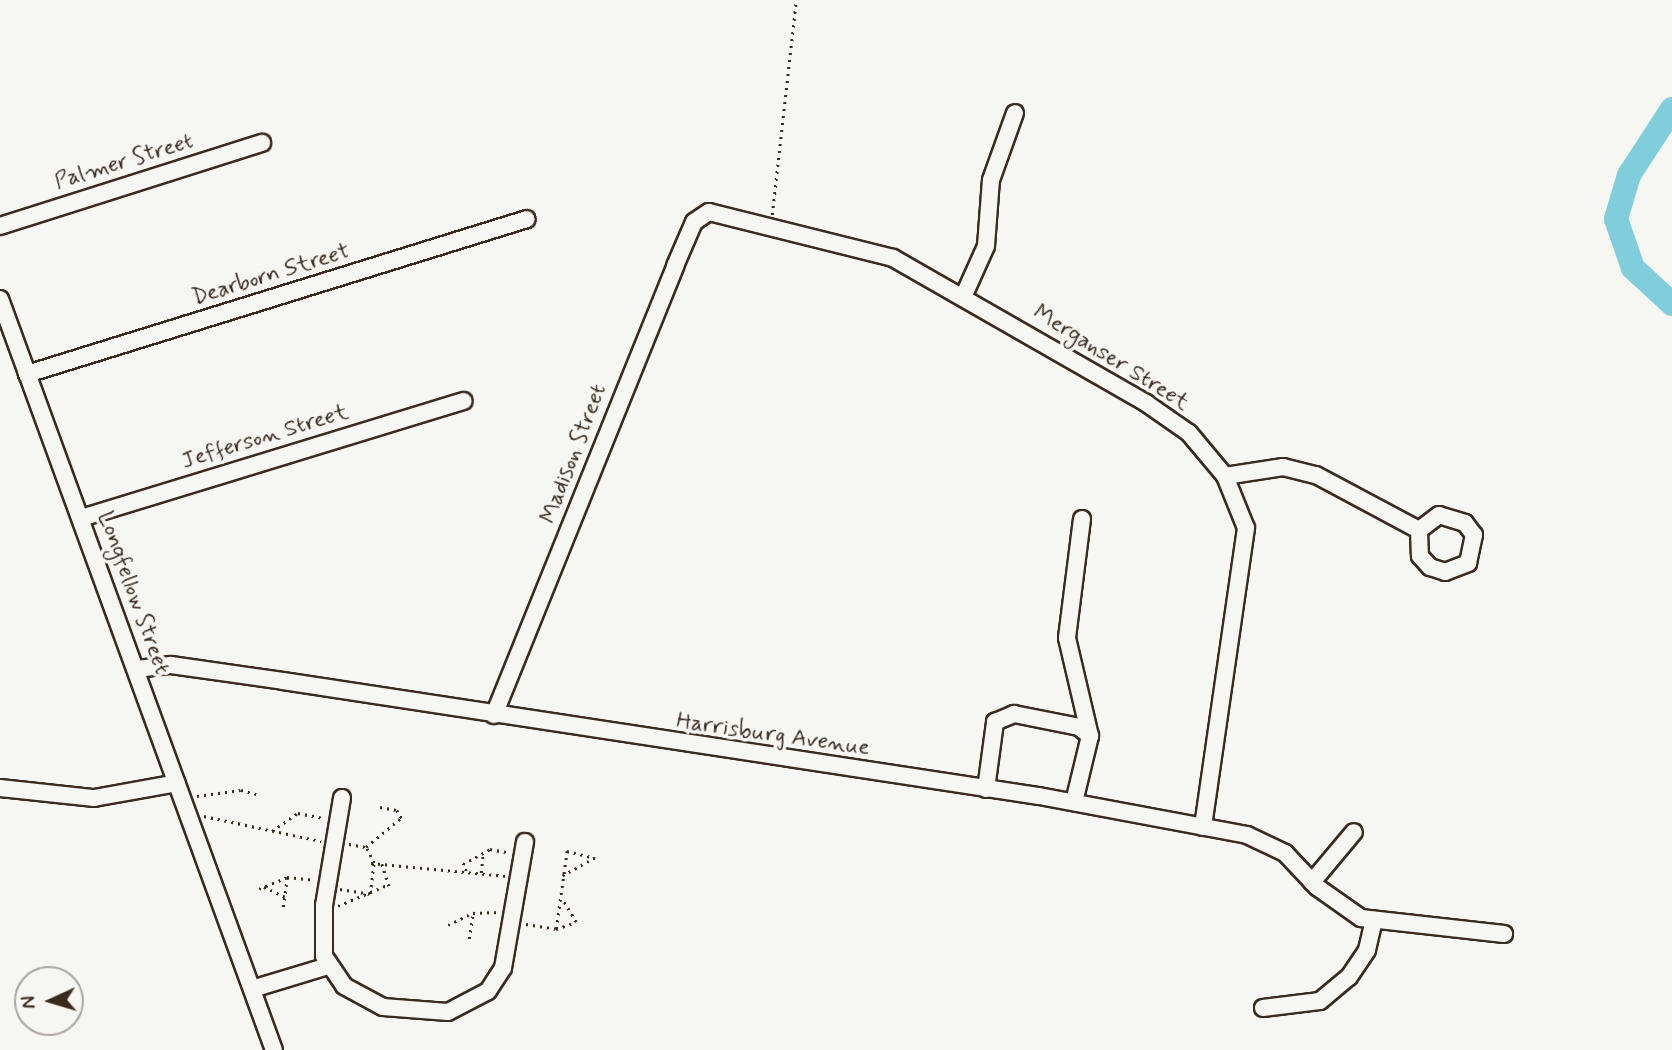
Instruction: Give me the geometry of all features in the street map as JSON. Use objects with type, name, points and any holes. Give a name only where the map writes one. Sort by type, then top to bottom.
[{"type":"street","points":[[964,295],[986,246],[991,180],[1014,113]]},
{"type":"street","name":"Palmer Street","points":[[0,226],[262,143]]},
{"type":"street","name":"Merganser Street","points":[[701,213],[893,258],[964,295],[1178,425],[1226,476],[1246,528],[1203,827]]},
{"type":"street","name":"Madison Street","points":[[494,715],[701,213]]},
{"type":"street","name":"Dearborn Street","points":[[27,374],[527,219]]},
{"type":"street","name":"Longfellow Street","points":[[0,299],[274,1050]]},
{"type":"street","name":"Jefferson Street","points":[[81,518],[463,401]]},
{"type":"street","points":[[1226,476],[1283,467],[1316,475],[1419,530]]},
{"type":"street","points":[[1074,802],[1090,736],[1067,638],[1082,519]]},
{"type":"street","name":"Harrisburg Avenue","points":[[137,669],[203,669],[1074,802],[1247,835],[1285,853],[1312,882],[1361,918],[1504,934]]},
{"type":"street","points":[[986,789],[987,755],[995,722],[1003,716],[1069,725],[1090,736]]},
{"type":"street","points":[[0,788],[94,798],[177,783]]},
{"type":"street","points":[[342,797],[324,905],[328,966],[344,986],[376,1004],[448,1012],[477,1001],[498,979],[513,918],[524,849]]},
{"type":"street","points":[[1312,882],[1353,832]]},
{"type":"street","points":[[1263,1008],[1320,1001],[1349,977],[1367,950],[1374,920]]},
{"type":"street","points":[[252,989],[328,966]]},
{"type":"path","points":[[770,229],[796,0]]},
{"type":"path","points":[[256,794],[241,790],[195,797],[201,815],[272,831],[366,847],[402,817]]},
{"type":"path","points":[[380,807],[402,817],[404,822]]},
{"type":"path","points":[[272,831],[299,813],[338,820]]},
{"type":"path","points":[[366,847],[373,863],[370,894]]},
{"type":"path","points":[[466,871],[463,864],[482,853],[524,849]]},
{"type":"path","points":[[556,929],[567,851],[595,858],[564,876]]},
{"type":"path","points":[[481,873],[482,853]]},
{"type":"path","points":[[373,863],[519,878]]},
{"type":"path","points":[[324,905],[344,906],[388,887],[382,864]]},
{"type":"path","points":[[283,907],[288,877]]},
{"type":"path","points":[[259,890],[288,877],[370,894]]},
{"type":"path","points":[[264,886],[268,894],[285,897]]},
{"type":"path","points":[[449,925],[473,913],[513,918],[556,929],[576,922],[561,897]]},
{"type":"path","points":[[469,939],[473,913]]},
{"type":"waterway","points":[[1672,109],[1629,175],[1616,219],[1633,268],[1672,304]]}]
